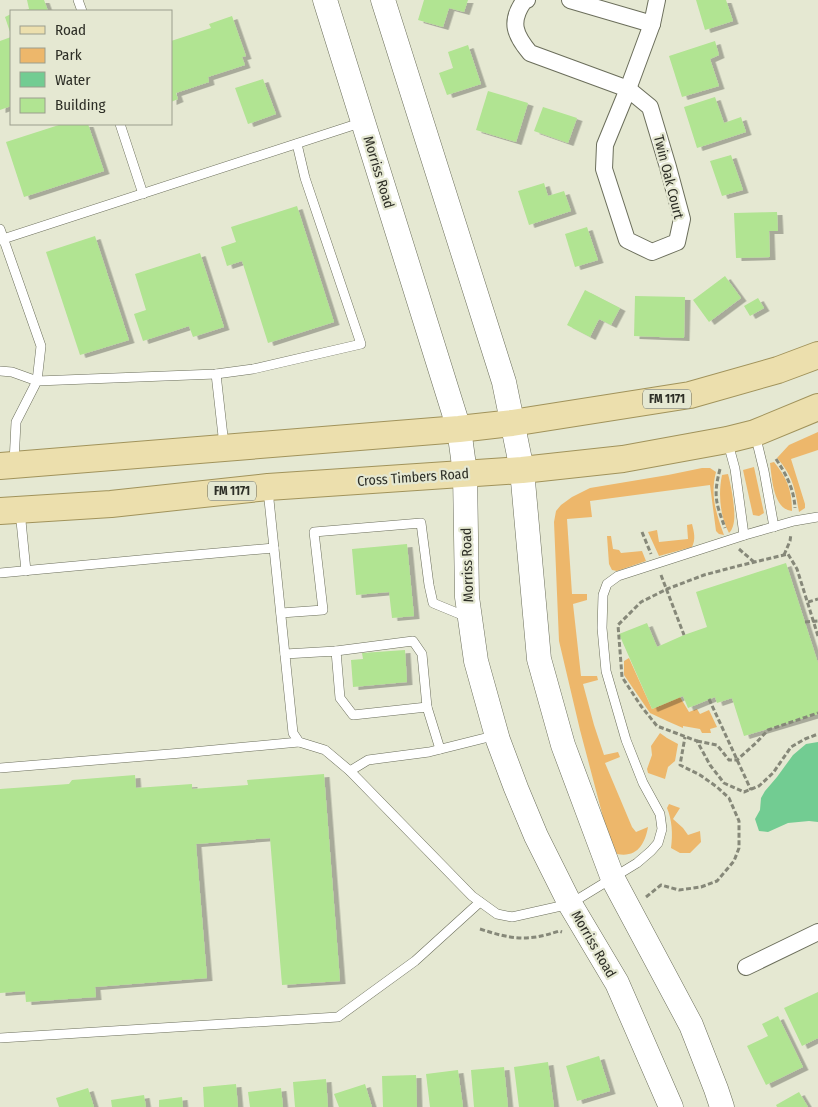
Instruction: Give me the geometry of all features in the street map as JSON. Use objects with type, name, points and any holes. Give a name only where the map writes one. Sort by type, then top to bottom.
[{"type":"main road","name":"Morriss Road","points":[[325,0],[459,428],[465,474],[467,597],[476,660],[497,735],[536,836],[570,904],[616,983],[671,1107]]},
{"type":"main road","points":[[383,0],[504,382],[522,470],[540,660],[563,745],[613,879],[691,1025],[722,1107]]},
{"type":"main road","name":"FM 1171","points":[[7,465],[512,423],[690,395],[778,370],[818,356]]},
{"type":"main road","name":"Cross Timbers Road","points":[[10,511],[111,504],[268,487],[522,470],[623,459],[728,440],[755,433],[818,407]]},
{"type":"street","name":"Twin Oak Court","points":[[527,0],[519,7],[514,27],[520,41],[530,53],[628,89],[650,107],[682,219],[677,242],[652,252],[627,240],[604,169],[605,145],[628,89],[652,24],[657,0]]},
{"type":"street","points":[[570,0],[652,24]]},
{"type":"street","points":[[746,967],[818,932]]},
{"type":"lane","points":[[2,240],[363,122]]},
{"type":"lane","points":[[120,125],[143,194]]},
{"type":"lane","points":[[0,371],[12,372],[37,381],[216,374],[253,369],[361,344],[305,178],[298,144]]},
{"type":"lane","points":[[0,229],[2,240],[41,346],[37,381],[16,422],[7,465]]},
{"type":"lane","points":[[216,374],[225,447]]},
{"type":"lane","points":[[755,433],[774,527]]},
{"type":"lane","points":[[728,440],[735,469],[744,535]]},
{"type":"lane","points":[[268,487],[293,734],[299,742]]},
{"type":"lane","points":[[10,511],[26,571]]},
{"type":"lane","points":[[0,768],[299,742],[325,750],[350,771],[472,896],[497,914],[512,917],[570,904],[613,879],[651,852],[658,843],[662,829],[660,814],[642,783],[626,740],[606,671],[602,628],[603,595],[607,584],[618,576],[744,535],[794,521],[818,517]]},
{"type":"lane","points":[[281,613],[323,610],[314,532],[421,523],[432,603],[470,619]]},
{"type":"lane","points":[[0,573],[274,548]]},
{"type":"lane","points":[[285,654],[336,651],[413,641],[422,654],[427,707],[440,749]]},
{"type":"lane","points":[[336,651],[340,698],[353,715],[427,707]]},
{"type":"lane","points":[[350,771],[368,760],[440,749],[497,735]]},
{"type":"lane","points":[[0,1038],[338,1017],[415,961],[480,902]]},
{"type":"path","points":[[775,458],[786,474],[795,497],[794,521],[790,541],[784,555]]},
{"type":"path","points":[[642,532],[667,589],[684,635]]},
{"type":"path","points":[[818,636],[816,622],[798,569],[788,554],[704,575],[667,589],[641,602],[618,625],[622,676],[641,706],[657,726],[696,741],[717,745],[729,760],[737,760],[768,730],[818,713]]},
{"type":"path","points":[[808,602],[818,599]]},
{"type":"path","points":[[805,622],[816,622]]},
{"type":"path","points":[[708,699],[750,790]]},
{"type":"path","points":[[696,741],[710,765],[724,782],[744,792],[759,786],[773,773],[791,747],[818,734]]},
{"type":"path","points":[[639,902],[661,885],[678,890],[701,887],[718,880],[734,860],[738,848],[739,821],[729,798],[700,775],[680,765],[685,737]]},
{"type":"path","points":[[480,929],[503,936],[526,939],[559,931],[568,934]]},
{"type":"green space","points":[[818,432],[818,450],[791,459],[805,504],[805,508],[799,512],[792,483],[787,471],[777,458],[789,445]]},
{"type":"green space","points":[[774,462],[788,485],[792,511],[781,505],[777,499],[770,463]]},
{"type":"green space","points":[[754,467],[764,513],[759,516],[753,515],[743,470]]},
{"type":"green space","points":[[710,468],[716,472],[714,480],[715,504],[724,535],[716,531],[710,485],[590,501],[592,517],[567,519],[572,594],[587,594],[587,600],[573,604],[581,676],[597,676],[598,680],[583,684],[604,755],[618,752],[620,757],[605,763],[632,827],[636,832],[648,827],[645,839],[635,852],[624,855],[617,854],[607,832],[559,641],[554,522],[556,511],[572,497],[590,488]]},
{"type":"green space","points":[[728,474],[734,508],[733,526],[729,533],[722,512],[720,497],[722,475]]},
{"type":"green space","points":[[692,524],[694,538],[692,547],[659,556],[648,532],[657,530],[659,542],[688,539],[687,525]]},
{"type":"green space","points":[[607,536],[611,536],[613,549],[619,550],[621,553],[642,551],[646,561],[617,571],[612,570],[609,564]]},
{"type":"green space","points":[[629,658],[652,709],[680,697],[689,712],[697,709],[700,714],[709,710],[717,727],[710,729],[711,733],[702,733],[700,729],[683,726],[683,728],[650,713],[624,675],[624,661]]},
{"type":"green space","points":[[660,733],[678,744],[675,761],[668,767],[665,779],[648,773],[647,769],[652,755],[651,746]]},
{"type":"green space","points":[[669,804],[680,808],[673,819],[688,835],[700,831],[701,842],[690,853],[680,853],[671,848],[672,827],[667,808]]},
{"type":"water","points":[[818,742],[818,822],[788,823],[768,832],[759,831],[755,819],[760,810],[761,798],[765,791],[793,755],[806,744]]},
{"type":"building","points":[[27,0],[44,0],[48,10],[26,10],[29,9]]},
{"type":"building","points":[[424,0],[468,0],[464,12],[449,8],[443,27],[418,20]]},
{"type":"building","points":[[696,0],[726,0],[733,21],[705,30]]},
{"type":"building","points":[[10,14],[10,32],[5,17]]},
{"type":"building","points":[[232,16],[246,56],[242,57],[245,65],[208,77],[209,82],[176,93],[178,99],[172,102],[172,41],[211,28],[209,24]]},
{"type":"building","points":[[10,37],[10,106],[0,110],[0,41]]},
{"type":"building","points":[[715,41],[719,55],[710,59],[719,86],[682,97],[669,56]]},
{"type":"building","points":[[468,45],[481,84],[447,95],[439,73],[453,68],[448,52]]},
{"type":"building","points":[[263,79],[276,114],[248,124],[235,88]]},
{"type":"building","points":[[488,91],[528,103],[516,142],[476,130]]},
{"type":"building","points":[[715,97],[724,123],[741,117],[746,132],[697,148],[684,107]]},
{"type":"building","points":[[543,107],[577,118],[568,143],[534,131]]},
{"type":"building","points":[[59,125],[88,125],[104,171],[24,197],[6,142]]},
{"type":"building","points":[[731,155],[743,190],[722,196],[710,161]]},
{"type":"building","points":[[544,183],[548,196],[564,191],[571,211],[529,225],[518,191]]},
{"type":"building","points":[[297,206],[334,322],[268,343],[242,261],[227,266],[221,247],[236,242],[231,227]]},
{"type":"building","points":[[777,212],[778,231],[769,231],[770,257],[736,258],[734,213]]},
{"type":"building","points":[[587,227],[598,260],[575,267],[565,234]]},
{"type":"building","points":[[95,236],[129,340],[80,355],[46,252]]},
{"type":"building","points":[[200,253],[224,327],[193,337],[189,326],[143,341],[134,314],[146,310],[135,274]]},
{"type":"building","points":[[725,276],[741,298],[709,322],[693,300]]},
{"type":"building","points":[[585,290],[620,308],[611,325],[599,319],[590,337],[567,325]]},
{"type":"building","points":[[635,296],[685,297],[684,338],[634,336]]},
{"type":"building","points":[[758,298],[764,308],[750,316],[744,306]]},
{"type":"building","points":[[407,544],[414,616],[392,618],[389,592],[356,595],[352,549]]},
{"type":"building","points":[[786,563],[818,663],[818,714],[744,736],[732,698],[717,703],[715,697],[688,708],[683,696],[652,709],[619,634],[647,623],[657,647],[707,627],[696,592]]},
{"type":"building","points":[[405,650],[407,682],[353,687],[351,660],[363,659],[362,653]]},
{"type":"building","points":[[324,774],[340,981],[282,985],[270,838],[196,844],[207,978],[95,987],[96,997],[26,1002],[25,991],[0,993],[0,789],[69,784],[72,780],[135,775],[136,788],[192,784],[192,789],[248,785],[247,780]]},
{"type":"building","points":[[818,992],[818,1038],[802,1046],[784,1008]]},
{"type":"building","points":[[778,1016],[803,1067],[766,1085],[747,1046],[768,1036],[762,1024]]},
{"type":"building","points":[[599,1056],[610,1091],[577,1101],[566,1066]]},
{"type":"building","points":[[548,1062],[554,1107],[519,1107],[514,1067]]},
{"type":"building","points":[[504,1067],[508,1107],[474,1107],[471,1070]]},
{"type":"building","points":[[458,1070],[463,1107],[430,1107],[426,1074]]},
{"type":"building","points":[[416,1075],[417,1107],[383,1107],[382,1076]]},
{"type":"building","points":[[326,1079],[328,1107],[295,1107],[293,1082]]},
{"type":"building","points":[[236,1084],[238,1107],[204,1107],[203,1087]]},
{"type":"building","points":[[365,1084],[372,1107],[339,1107],[334,1094]]},
{"type":"building","points":[[88,1088],[94,1107],[59,1107],[56,1098]]},
{"type":"building","points":[[281,1088],[283,1107],[250,1107],[248,1092]]},
{"type":"building","points":[[799,1092],[808,1107],[777,1107],[776,1105]]},
{"type":"building","points":[[144,1095],[146,1107],[112,1107],[111,1100]]},
{"type":"building","points":[[182,1097],[183,1107],[159,1107],[159,1100]]}]
